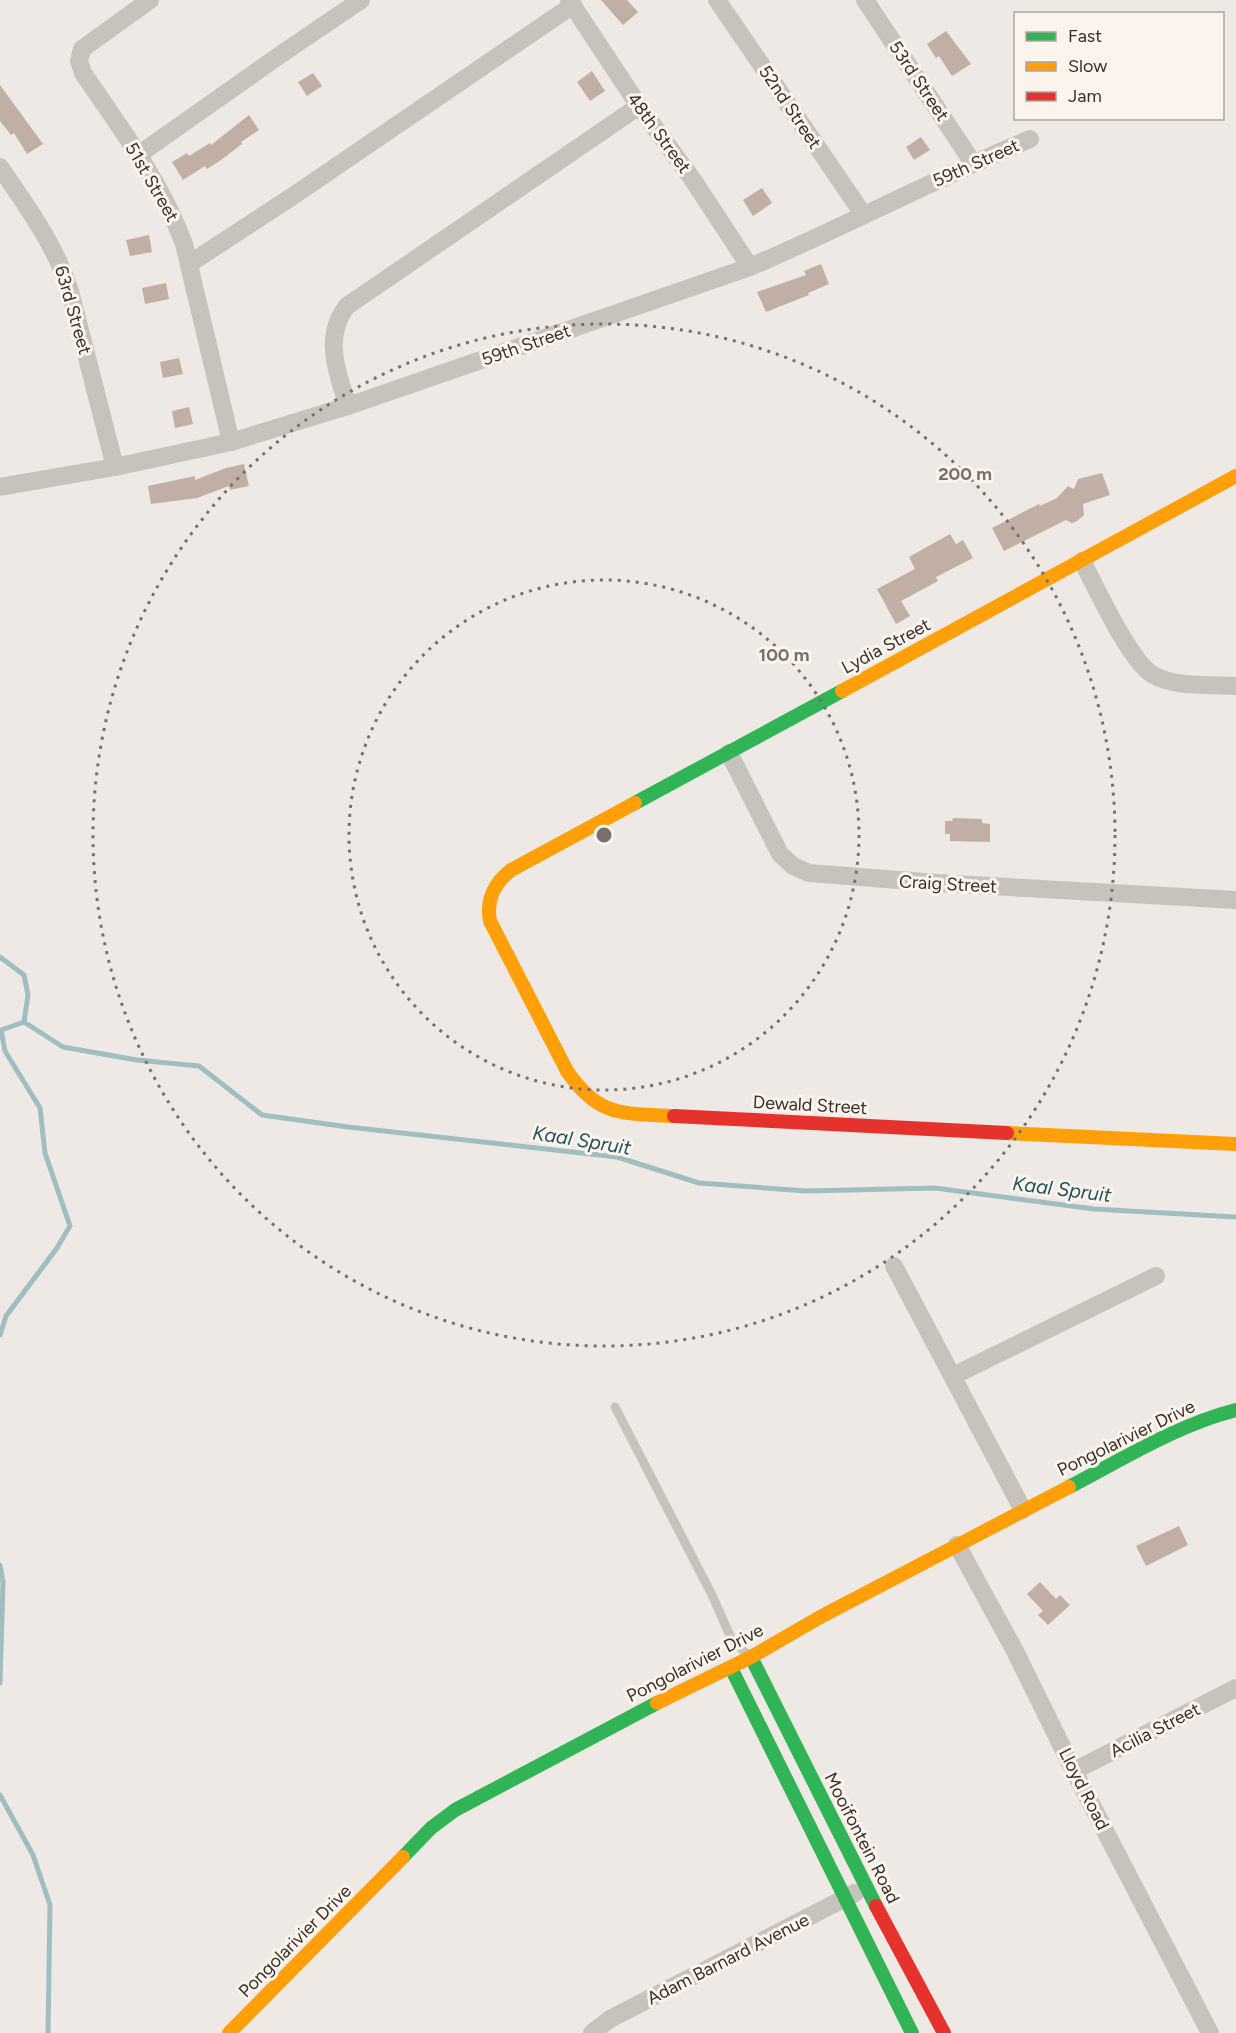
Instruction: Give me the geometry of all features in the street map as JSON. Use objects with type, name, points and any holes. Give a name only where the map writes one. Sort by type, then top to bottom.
[{"type":"street","name":"51st Street","points":[[150,0],[82,49],[79,61],[83,74],[158,186],[184,244],[231,442]]},
{"type":"street","points":[[138,155],[280,54],[362,0]]},
{"type":"street","name":"52nd Street","points":[[717,0],[863,214]]},
{"type":"street","name":"53rd Street","points":[[864,0],[973,163]]},
{"type":"street","points":[[189,264],[293,196],[571,3]]},
{"type":"street","name":"48th Street","points":[[571,3],[750,267]]},
{"type":"street","points":[[348,406],[338,378],[334,342],[335,327],[347,306],[639,106]]},
{"type":"street","name":"59th Street","points":[[0,487],[115,467],[231,442],[348,406],[750,267],[813,240],[973,163],[1030,139]]},
{"type":"street","name":"63rd Street","points":[[0,166],[51,243],[62,266],[115,467]]},
{"type":"street","name":"Lydia Street","points":[[490,921],[487,911],[492,889],[500,878],[511,870],[1236,476]]},
{"type":"street","points":[[1082,561],[1129,647],[1140,663],[1153,675],[1173,682],[1236,686]]},
{"type":"street","name":"Craig Street","points":[[729,753],[780,854],[793,866],[809,873],[937,883],[1236,900]]},
{"type":"street","name":"Dewald Street","points":[[490,921],[567,1071],[581,1093],[597,1105],[618,1113],[1236,1144]]},
{"type":"street","points":[[894,1266],[1023,1510]]},
{"type":"street","points":[[953,1376],[1156,1276]]},
{"type":"street","name":"Pongolarivier Drive","points":[[229,2033],[431,1828],[455,1810],[620,1721],[731,1654],[751,1657],[822,1616],[1173,1431],[1212,1416],[1236,1410]]},
{"type":"street","name":"Lloyd Road","points":[[957,1545],[1015,1651],[1074,1771],[1210,2033]]},
{"type":"street","points":[[731,1654],[844,1899],[912,2033]]},
{"type":"street","name":"Mooifontein Road","points":[[751,1657],[866,1887],[944,2033]]},
{"type":"street","name":"Acilia Street","points":[[1074,1771],[1236,1688]]},
{"type":"street","name":"Adam Barnard Avenue","points":[[592,2033],[610,2019],[866,1887]]},
{"type":"lane","points":[[615,1407],[712,1595],[731,1654],[751,1657]]},
{"type":"building","points":[[601,0],[627,0],[638,12],[623,25]]},
{"type":"building","points":[[946,31],[971,64],[952,76],[939,56],[936,58],[927,44]]},
{"type":"building","points":[[592,71],[605,91],[590,101],[577,82]]},
{"type":"building","points":[[313,73],[322,86],[307,96],[298,82]]},
{"type":"building","points":[[0,85],[43,144],[27,154],[14,133],[11,135],[0,121]]},
{"type":"building","points":[[249,115],[259,130],[221,160],[207,169],[205,166],[183,180],[172,162],[187,153],[189,156],[210,143],[211,145]]},
{"type":"building","points":[[921,137],[930,150],[914,160],[906,147]]},
{"type":"building","points":[[762,188],[772,203],[753,216],[743,200]]},
{"type":"building","points":[[149,235],[152,252],[130,256],[126,240]]},
{"type":"building","points":[[821,264],[829,284],[808,293],[809,295],[766,312],[757,292],[806,275],[804,271]]},
{"type":"building","points":[[166,283],[169,299],[145,304],[142,288]]},
{"type":"building","points":[[179,358],[183,374],[163,378],[160,362]]},
{"type":"building","points":[[189,407],[193,424],[175,428],[172,411]]},
{"type":"building","points":[[244,464],[249,486],[230,490],[229,486],[197,498],[151,504],[148,486],[195,476],[195,480]]},
{"type":"building","points":[[1102,473],[1110,495],[1083,504],[1084,515],[1077,521],[1072,523],[1066,520],[1004,551],[992,528],[1039,504],[1040,506],[1057,498],[1068,486],[1074,489],[1078,479]]},
{"type":"building","points":[[950,534],[956,544],[963,540],[973,558],[936,577],[938,581],[901,601],[910,616],[896,624],[877,589],[915,569],[909,557]]},
{"type":"building","points":[[953,818],[982,819],[982,823],[990,824],[990,842],[950,841],[950,834],[945,834],[945,821],[952,821]]},
{"type":"building","points":[[1179,1526],[1188,1545],[1146,1566],[1136,1546]]},
{"type":"building","points":[[1040,1582],[1056,1599],[1060,1595],[1070,1605],[1048,1625],[1038,1615],[1043,1611],[1027,1594]]},
{"type":"waterway","name":"Kaal Spruit","points":[[0,957],[24,975],[28,995],[24,1022]]},
{"type":"waterway","name":"Kaal Spruit","points":[[24,1022],[63,1047],[137,1060],[199,1066],[262,1115],[348,1127],[617,1157],[699,1183],[806,1191],[935,1188],[1094,1209],[1236,1217]]},
{"type":"waterway","points":[[0,1335],[6,1316],[57,1248],[70,1226],[45,1153],[40,1108],[5,1051],[1,1030],[24,1022]]},
{"type":"waterway","points":[[0,1565],[3,1582]]},
{"type":"waterway","points":[[0,1683],[3,1581]]},
{"type":"waterway","points":[[0,1795],[33,1855],[50,1905],[48,2033]]},
{"type":"traffic: fast","points":[[635,803],[842,691]]},
{"type":"traffic: fast","points":[[1069,1487],[1171,1434],[1214,1416],[1236,1410]]},
{"type":"traffic: fast","points":[[751,1657],[876,1906]]},
{"type":"traffic: fast","points":[[731,1668],[912,2033]]},
{"type":"traffic: fast","points":[[403,1857],[431,1828],[455,1810],[657,1703]]},
{"type":"traffic: slow","points":[[842,691],[1236,476]]},
{"type":"traffic: slow","points":[[635,803],[511,870],[496,886],[490,899],[489,913],[490,921],[567,1071],[579,1086],[601,1105],[613,1110],[674,1116]]},
{"type":"traffic: slow","points":[[1007,1133],[1236,1144]]},
{"type":"traffic: slow","points":[[657,1703],[751,1657],[822,1616],[1069,1487]]},
{"type":"traffic: slow","points":[[229,2033],[403,1857]]},
{"type":"traffic: jam","points":[[674,1116],[1007,1133]]},
{"type":"traffic: jam","points":[[876,1906],[944,2033]]}]
